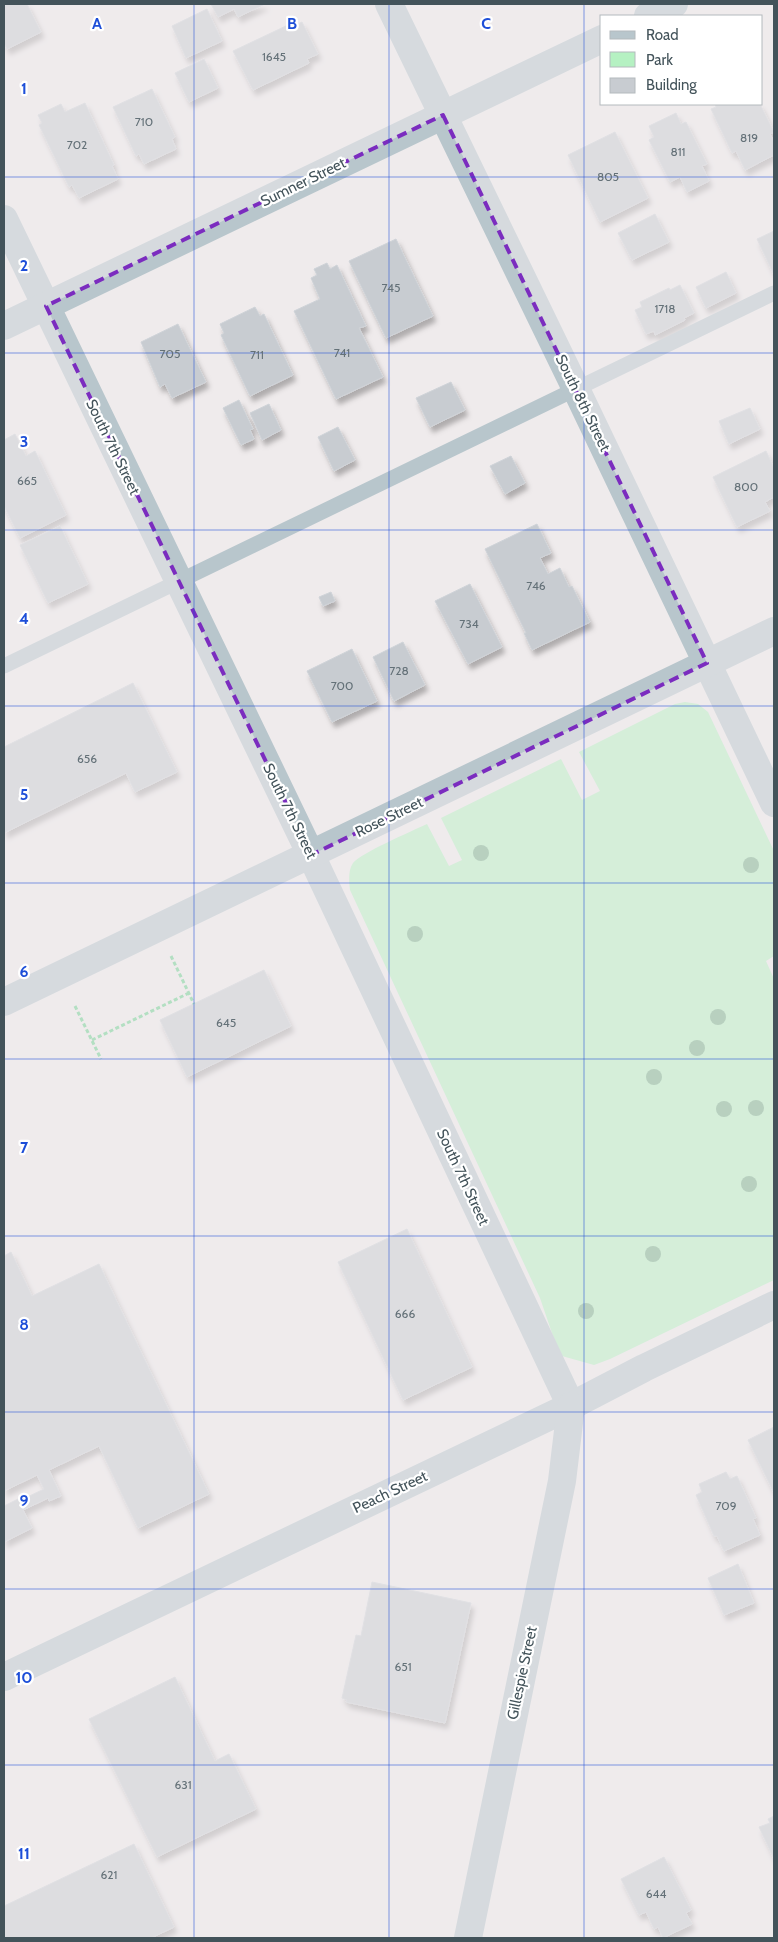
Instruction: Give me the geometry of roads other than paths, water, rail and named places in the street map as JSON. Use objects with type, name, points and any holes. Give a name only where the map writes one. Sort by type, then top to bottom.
[{"type":"street","name":"South 8th Street","points":[[388,4],[576,389],[774,803]]},
{"type":"street","points":[[650,15],[674,4]]},
{"type":"street","name":"Sumner Street","points":[[4,326],[600,39]]},
{"type":"street","name":"South 7th Street","points":[[4,219],[311,854],[571,1406]]},
{"type":"street","name":"Rose Street","points":[[4,1002],[774,631]]},
{"type":"street","name":"Peach Street","points":[[4,1677],[571,1406],[644,1368],[774,1305]]},
{"type":"street","name":"Gillespie Street","points":[[468,1938],[562,1481],[571,1406]]},
{"type":"lane","points":[[4,666],[774,293]]}]
